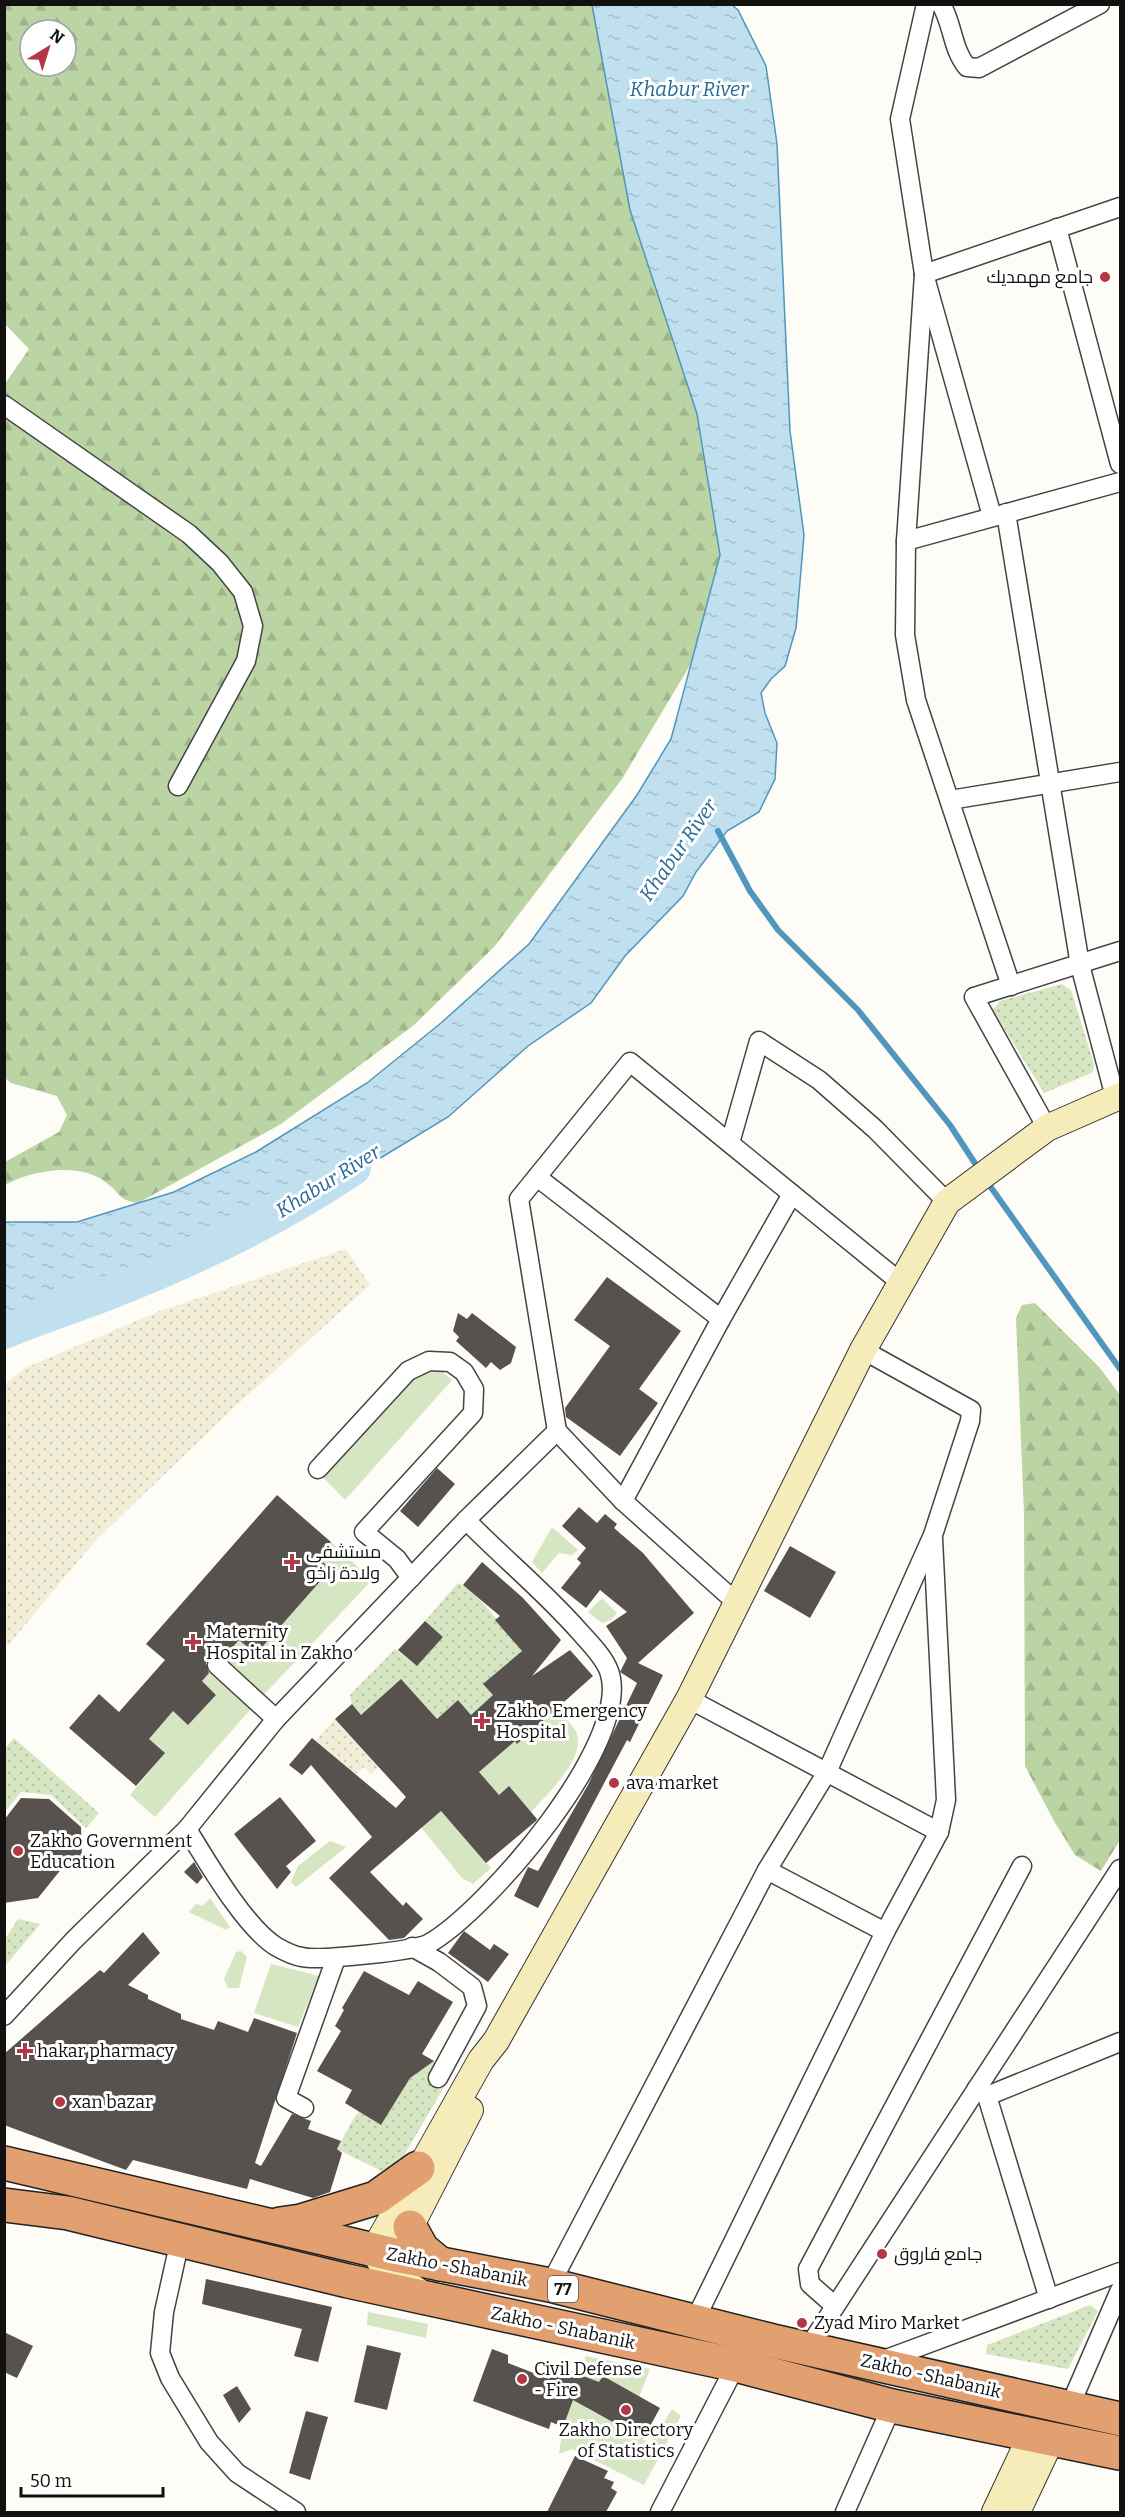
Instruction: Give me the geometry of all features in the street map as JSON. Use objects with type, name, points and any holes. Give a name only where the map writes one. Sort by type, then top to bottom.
[{"type":"highway","name":"Zakho -Shabanik","points":[[4,2163],[268,2225],[391,2250],[440,2264],[550,2286],[694,2322],[1120,2420]]},
{"type":"highway","points":[[268,2225],[301,2221],[376,2198],[418,2168]]},
{"type":"highway","name":"Zakho - Shabanik","points":[[4,2205],[69,2213],[348,2281],[736,2365],[892,2406],[1120,2453]]},
{"type":"street","points":[[391,2250],[418,2168],[481,2060],[496,2041],[689,1699],[863,1350],[947,1202],[1040,1132],[1118,1096],[1080,965],[999,515],[924,274],[900,119],[926,4]]},
{"type":"street","points":[[949,7],[959,57],[967,68],[979,68],[1100,4]]},
{"type":"street","points":[[924,274],[1120,207]]},
{"type":"street","points":[[1057,228],[1120,464]]},
{"type":"street","points":[[924,274],[906,541],[905,635],[916,700],[1011,986]]},
{"type":"street","points":[[4,405],[189,534],[220,563],[243,592],[253,626],[246,661],[178,786]]},
{"type":"street","points":[[906,541],[1120,482]]},
{"type":"street","points":[[950,800],[1120,772]]},
{"type":"street","points":[[1040,1132],[974,998],[1120,951]]},
{"type":"street","points":[[730,1143],[759,1041],[819,1080],[875,1129],[947,1202]]},
{"type":"street","points":[[738,1604],[623,1501],[557,1431],[519,1198],[630,1062],[900,1282]]},
{"type":"street","points":[[537,1177],[721,1319]]},
{"type":"street","points":[[623,1501],[721,1319],[792,1194]]},
{"type":"street","points":[[550,2286],[768,1870],[827,1772],[933,1535],[970,1421],[971,1410],[863,1350]]},
{"type":"street","points":[[318,1469],[408,1371],[429,1361],[450,1362],[464,1372],[474,1389],[473,1413],[364,1532],[397,1559],[411,1578]]},
{"type":"street","points":[[4,2016],[74,1941],[187,1829],[276,1719],[466,1520],[557,1431]]},
{"type":"street","points":[[187,1829],[225,1890],[276,1947],[302,1957],[336,1958],[425,1945],[448,1930],[504,1876],[548,1826],[598,1738],[612,1695],[609,1670],[591,1644],[547,1595],[466,1520]]},
{"type":"street","points":[[694,2322],[885,1932],[939,1832],[946,1800],[933,1535]]},
{"type":"street","points":[[217,1665],[276,1719]]},
{"type":"street","points":[[689,1699],[939,1832]]},
{"type":"street","points":[[835,2306],[810,2284],[808,2269],[1022,1866]]},
{"type":"street","points":[[808,2348],[982,2092],[1120,1869]]},
{"type":"street","points":[[768,1870],[885,1932]]},
{"type":"street","points":[[411,1947],[440,1962],[472,1987],[477,2007],[438,2078]]},
{"type":"street","points":[[304,2108],[286,2098],[336,1958]]},
{"type":"street","points":[[348,2281],[391,2250],[493,2067],[497,2054],[496,2041]]},
{"type":"street","points":[[982,2092],[1120,2042]]},
{"type":"street","points":[[982,2092],[1049,2299]]},
{"type":"street","points":[[180,2240],[164,2312],[160,2353],[170,2378],[209,2442],[237,2472],[296,2512]]},
{"type":"street","points":[[391,2250],[427,2297]]},
{"type":"street","points":[[877,2363],[1120,2272]]},
{"type":"street","points":[[1069,2408],[1120,2290]]},
{"type":"street","points":[[660,2512],[736,2365]]},
{"type":"street","points":[[845,2512],[892,2406]]},
{"type":"street","points":[[995,2512],[1041,2438]]},
{"type":"street","points":[[1017,2512],[1041,2438]]},
{"type":"shaded area","points":[[346,1249],[370,1285],[240,1402],[95,1541],[5,1649],[5,1384],[25,1368],[160,1311]]},
{"type":"shaded area","points":[[335,1719],[356,1742],[362,1737],[382,1764],[371,1774],[364,1767],[344,1784],[315,1741]]},
{"type":"green space","points":[[5,5],[592,5],[630,210],[697,414],[720,555],[692,662],[622,779],[494,947],[414,1025],[281,1124],[138,1203],[123,1199],[97,1177],[71,1170],[29,1175],[5,1185],[5,1162],[59,1132],[67,1115],[57,1096],[11,1083],[5,1078],[4,385],[29,349],[5,324]]},
{"type":"green space","points":[[1062,984],[1071,990],[1094,1064],[1093,1072],[1044,1093],[993,1010],[1000,1001]]},
{"type":"green space","points":[[1035,1303],[1100,1368],[1120,1395],[1120,1840],[1101,1871],[1075,1855],[1025,1766],[1024,1514],[1016,1318],[1022,1305]]},
{"type":"green space","points":[[431,1368],[440,1370],[452,1380],[345,1500],[323,1477],[412,1377]]},
{"type":"green space","points":[[552,1527],[578,1550],[572,1555],[559,1553],[542,1573],[532,1562]]},
{"type":"green space","points":[[331,1542],[372,1580],[257,1702],[155,1817],[130,1795],[164,1754],[149,1739],[173,1711],[188,1724],[216,1695],[202,1681],[239,1640],[256,1654],[330,1569],[318,1558]]},
{"type":"green space","points":[[458,1583],[466,1587],[483,1603],[522,1651],[484,1684],[493,1695],[471,1715],[458,1700],[428,1727],[361,1715],[352,1704],[350,1695],[395,1649],[417,1666],[443,1637],[425,1621]]},
{"type":"green space","points":[[602,1598],[617,1613],[611,1620],[602,1623],[588,1612]]},
{"type":"green space","points":[[556,1709],[575,1730],[578,1740],[577,1751],[564,1774],[531,1812],[509,1787],[499,1795],[467,1783],[505,1749],[505,1731],[517,1743]]},
{"type":"green space","points":[[14,1738],[99,1813],[86,1828],[51,1795],[21,1792],[5,1812],[5,1748]]},
{"type":"green space","points":[[441,1811],[491,1868],[473,1884],[462,1878],[421,1827]]},
{"type":"green space","points":[[330,1841],[346,1847],[296,1887],[291,1882],[298,1866]]},
{"type":"green space","points":[[210,1898],[230,1927],[226,1930],[189,1912],[196,1904],[203,1906]]},
{"type":"green space","points":[[18,1919],[40,1924],[5,1966],[5,1939]]},
{"type":"green space","points":[[241,1951],[247,1957],[239,1988],[228,1988],[224,1979],[236,1952]]},
{"type":"green space","points":[[271,1964],[319,1976],[298,2027],[254,2013]]},
{"type":"green space","points":[[434,2061],[447,2082],[399,2164],[381,2171],[337,2149],[359,2112],[381,2125],[409,2078]]},
{"type":"green space","points":[[1090,2305],[1098,2311],[1068,2369],[986,2354],[987,2345]]},
{"type":"green space","points":[[368,2312],[428,2324],[426,2338],[367,2325]]},
{"type":"green space","points":[[586,2356],[650,2369],[639,2397],[586,2408],[651,2444],[672,2409],[681,2416],[644,2485],[572,2449],[559,2454],[563,2427]]},
{"type":"water","name":"Khabur River","points":[[592,5],[732,5],[738,10],[766,66],[777,144],[790,431],[804,535],[796,628],[785,666],[771,679],[761,693],[765,713],[777,743],[775,779],[759,812],[727,831],[696,872],[683,896],[625,956],[591,1003],[528,1046],[448,1117],[382,1157],[263,1220],[154,1262],[5,1332],[5,1222],[77,1222],[174,1192],[256,1152],[367,1083],[441,1023],[529,944],[637,795],[671,739],[720,555],[697,414],[630,210]]},
{"type":"building","points":[[607,1277],[681,1331],[639,1389],[658,1403],[620,1456],[566,1417],[565,1408],[610,1346],[574,1320]]},
{"type":"building","points":[[458,1313],[467,1319],[472,1313],[516,1347],[511,1363],[500,1370],[491,1362],[486,1368],[456,1341],[459,1337],[453,1331]]},
{"type":"building","points":[[437,1468],[455,1484],[418,1527],[400,1511]]},
{"type":"building","name":"Maternity Hospital in Zakho","points":[[277,1495],[331,1542],[318,1558],[331,1569],[256,1654],[239,1640],[224,1657],[219,1654],[209,1657],[206,1663],[209,1673],[202,1681],[216,1695],[188,1725],[173,1711],[149,1739],[165,1753],[136,1786],[69,1728],[99,1694],[119,1712],[165,1660],[146,1644]]},
{"type":"building","points":[[579,1507],[597,1523],[605,1514],[617,1524],[614,1528],[643,1553],[694,1613],[638,1663],[663,1675],[630,1742],[627,1740],[538,1908],[514,1896],[528,1867],[538,1871],[588,1785],[637,1683],[620,1672],[627,1658],[606,1626],[627,1612],[600,1590],[586,1608],[561,1588],[581,1563],[577,1559],[586,1548],[562,1526]]},
{"type":"building","points":[[790,1546],[836,1572],[810,1618],[764,1591]]},
{"type":"building","points":[[482,1562],[523,1598],[561,1640],[532,1676],[570,1650],[593,1676],[517,1744],[515,1741],[479,1772],[499,1795],[509,1786],[537,1819],[536,1821],[486,1863],[441,1811],[370,1872],[403,1906],[406,1902],[423,1919],[404,1938],[389,1940],[329,1878],[372,1837],[311,1765],[302,1775],[289,1765],[312,1738],[396,1808],[406,1797],[335,1719],[352,1704],[361,1715],[401,1679],[437,1719],[458,1700],[471,1715],[493,1695],[483,1684],[522,1651],[495,1620],[500,1616],[463,1585]]},
{"type":"building","points":[[425,1621],[443,1637],[417,1666],[398,1650]]},
{"type":"building","points":[[280,1797],[316,1841],[286,1866],[291,1872],[277,1889],[234,1834]]},
{"type":"building","points":[[21,1798],[49,1799],[81,1827],[82,1859],[67,1862],[38,1898],[4,1903],[4,1820]]},
{"type":"building","points":[[194,1862],[203,1877],[197,1884],[184,1872]]},
{"type":"building","points":[[464,1931],[490,1950],[494,1944],[509,1954],[488,1982],[448,1953]]},
{"type":"building","points":[[143,1932],[160,1953],[128,1985],[148,1995],[148,1999],[181,2014],[181,2019],[214,2030],[218,2021],[248,2032],[254,2018],[297,2033],[255,2163],[261,2166],[292,2114],[311,2121],[308,2129],[341,2141],[337,2149],[342,2153],[330,2192],[313,2198],[250,2179],[247,2189],[133,2160],[126,2170],[4,2125],[4,2054],[100,1970],[104,1973]]},
{"type":"building","points":[[364,1971],[409,1995],[418,1981],[453,2002],[422,2054],[434,2061],[410,2078],[381,2125],[345,2103],[352,2090],[317,2071],[341,2031],[335,2026],[344,2010],[342,2008]]},
{"type":"building","points":[[206,2279],[332,2307],[318,2362],[294,2356],[302,2329],[202,2304]]},
{"type":"building","points":[[4,2332],[33,2346],[17,2378],[4,2372]]},
{"type":"building","points":[[367,2345],[401,2353],[387,2410],[354,2402]]},
{"type":"building","points":[[492,2349],[508,2355],[508,2363],[549,2379],[554,2365],[599,2382],[603,2376],[660,2408],[643,2439],[573,2400],[563,2427],[551,2422],[549,2429],[473,2401]]},
{"type":"building","points":[[237,2386],[251,2409],[239,2423],[223,2395]]},
{"type":"building","points":[[306,2411],[328,2417],[310,2480],[289,2473]]},
{"type":"building","points":[[575,2456],[608,2471],[604,2478],[614,2482],[611,2488],[617,2492],[606,2512],[547,2512]]},
{"type":"waterway","points":[[718,831],[750,891],[778,930],[858,1010],[950,1125],[980,1171]]},
{"type":"waterway","name":"Khabur River","points":[[4,1332],[111,1292],[205,1252],[266,1221],[354,1168]]},
{"type":"waterway","points":[[985,1179],[1120,1369]]},
{"type":"place","name":"جامع مهمديك","points":[[1105,277]]},
{"type":"place","name":"مستشفى ولادة زاخو","points":[[292,1562]]},
{"type":"place","name":"Maternity Hospital in Zakho","points":[[193,1642]]},
{"type":"place","name":"Zakho Emergency Hospital","points":[[482,1721]]},
{"type":"place","name":"ava market","points":[[614,1783]]},
{"type":"place","name":"Zakho Government Education","points":[[18,1851]]},
{"type":"place","name":"hakar pharmacy","points":[[25,2051]]},
{"type":"place","name":"xan bazar","points":[[60,2102]]},
{"type":"place","name":"جامع فاروق","points":[[882,2254]]},
{"type":"place","name":"Zyad Miro Market","points":[[802,2323]]},
{"type":"place","name":"Civil Defense - Fire","points":[[522,2379]]},
{"type":"place","name":"Zakho Directory of Statistics","points":[[626,2410]]}]
